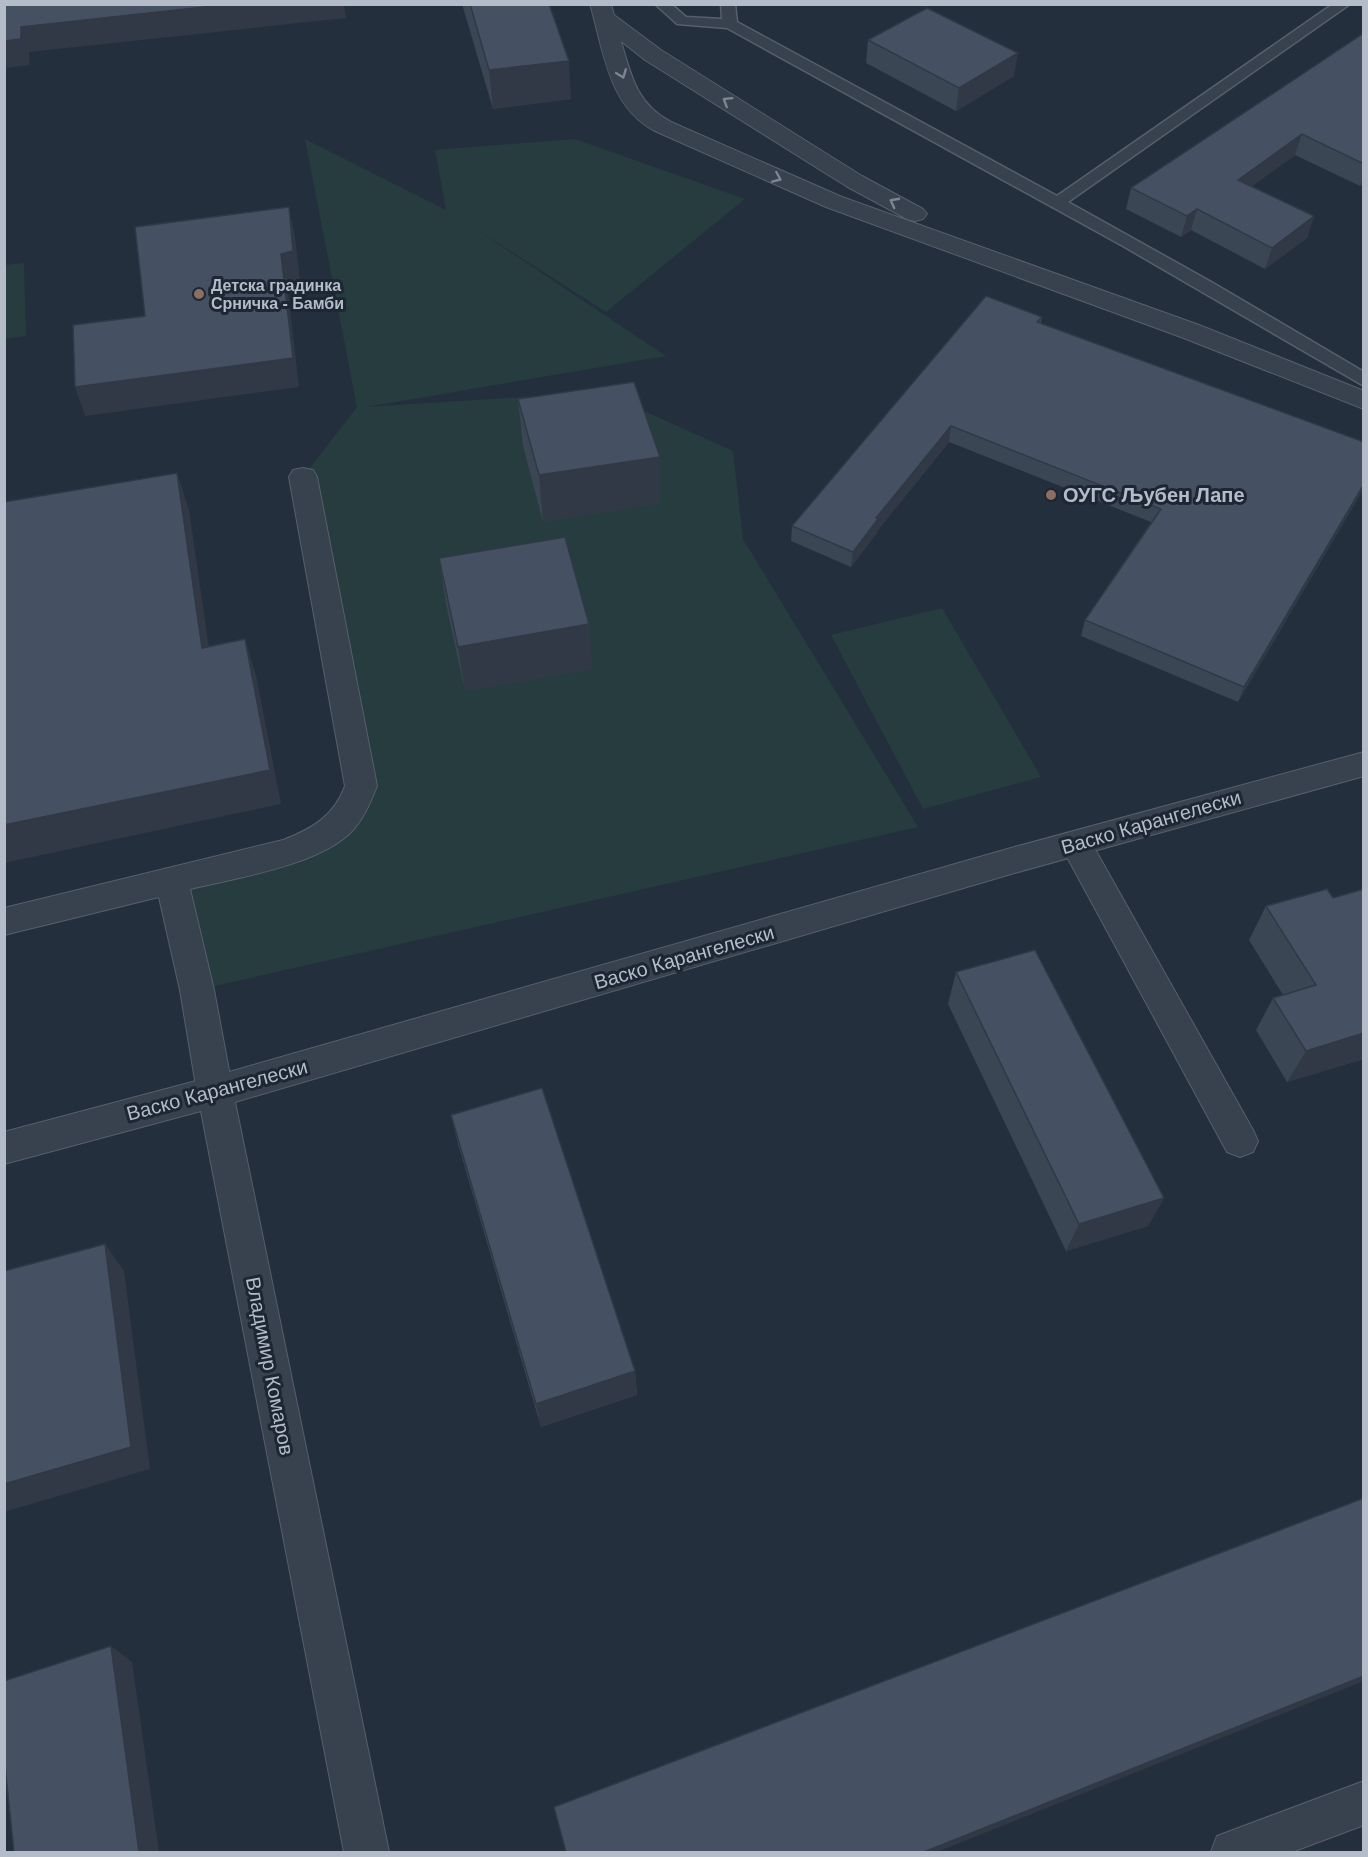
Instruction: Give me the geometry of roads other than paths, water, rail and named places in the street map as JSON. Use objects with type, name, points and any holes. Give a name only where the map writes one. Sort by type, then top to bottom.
[{"type":"street","points":[[602,11],[611,45],[627,87],[635,104],[651,120],[693,141],[834,202],[1190,331],[1364,401]]},
{"type":"street","points":[[602,11],[653,55],[854,181],[1019,270]]},
{"type":"street","points":[[4,922],[286,852],[316,841],[341,825],[355,806],[361,786],[303,477]]},
{"type":"street","name":"Васко Карангелески","points":[[4,1148],[215,1092],[1011,861],[1364,764]]},
{"type":"street","points":[[1076,844],[1240,1141]]},
{"type":"street","name":"Владимир Комаров","points":[[172,880],[197,990],[215,1092],[366,1852]]},
{"type":"street","points":[[1233,1852],[1364,1803]]},
{"type":"lane","points":[[662,4],[682,21],[730,24],[1059,202],[1239,303],[1364,380]]},
{"type":"lane","points":[[728,4],[730,24]]},
{"type":"lane","points":[[1059,202],[1343,4]]},
{"type":"place","name":"Детска градинка Срничка - Бамби","points":[[199,294]]},
{"type":"place","name":"ОУГС Љубен Лапе","points":[[1051,495]]}]
